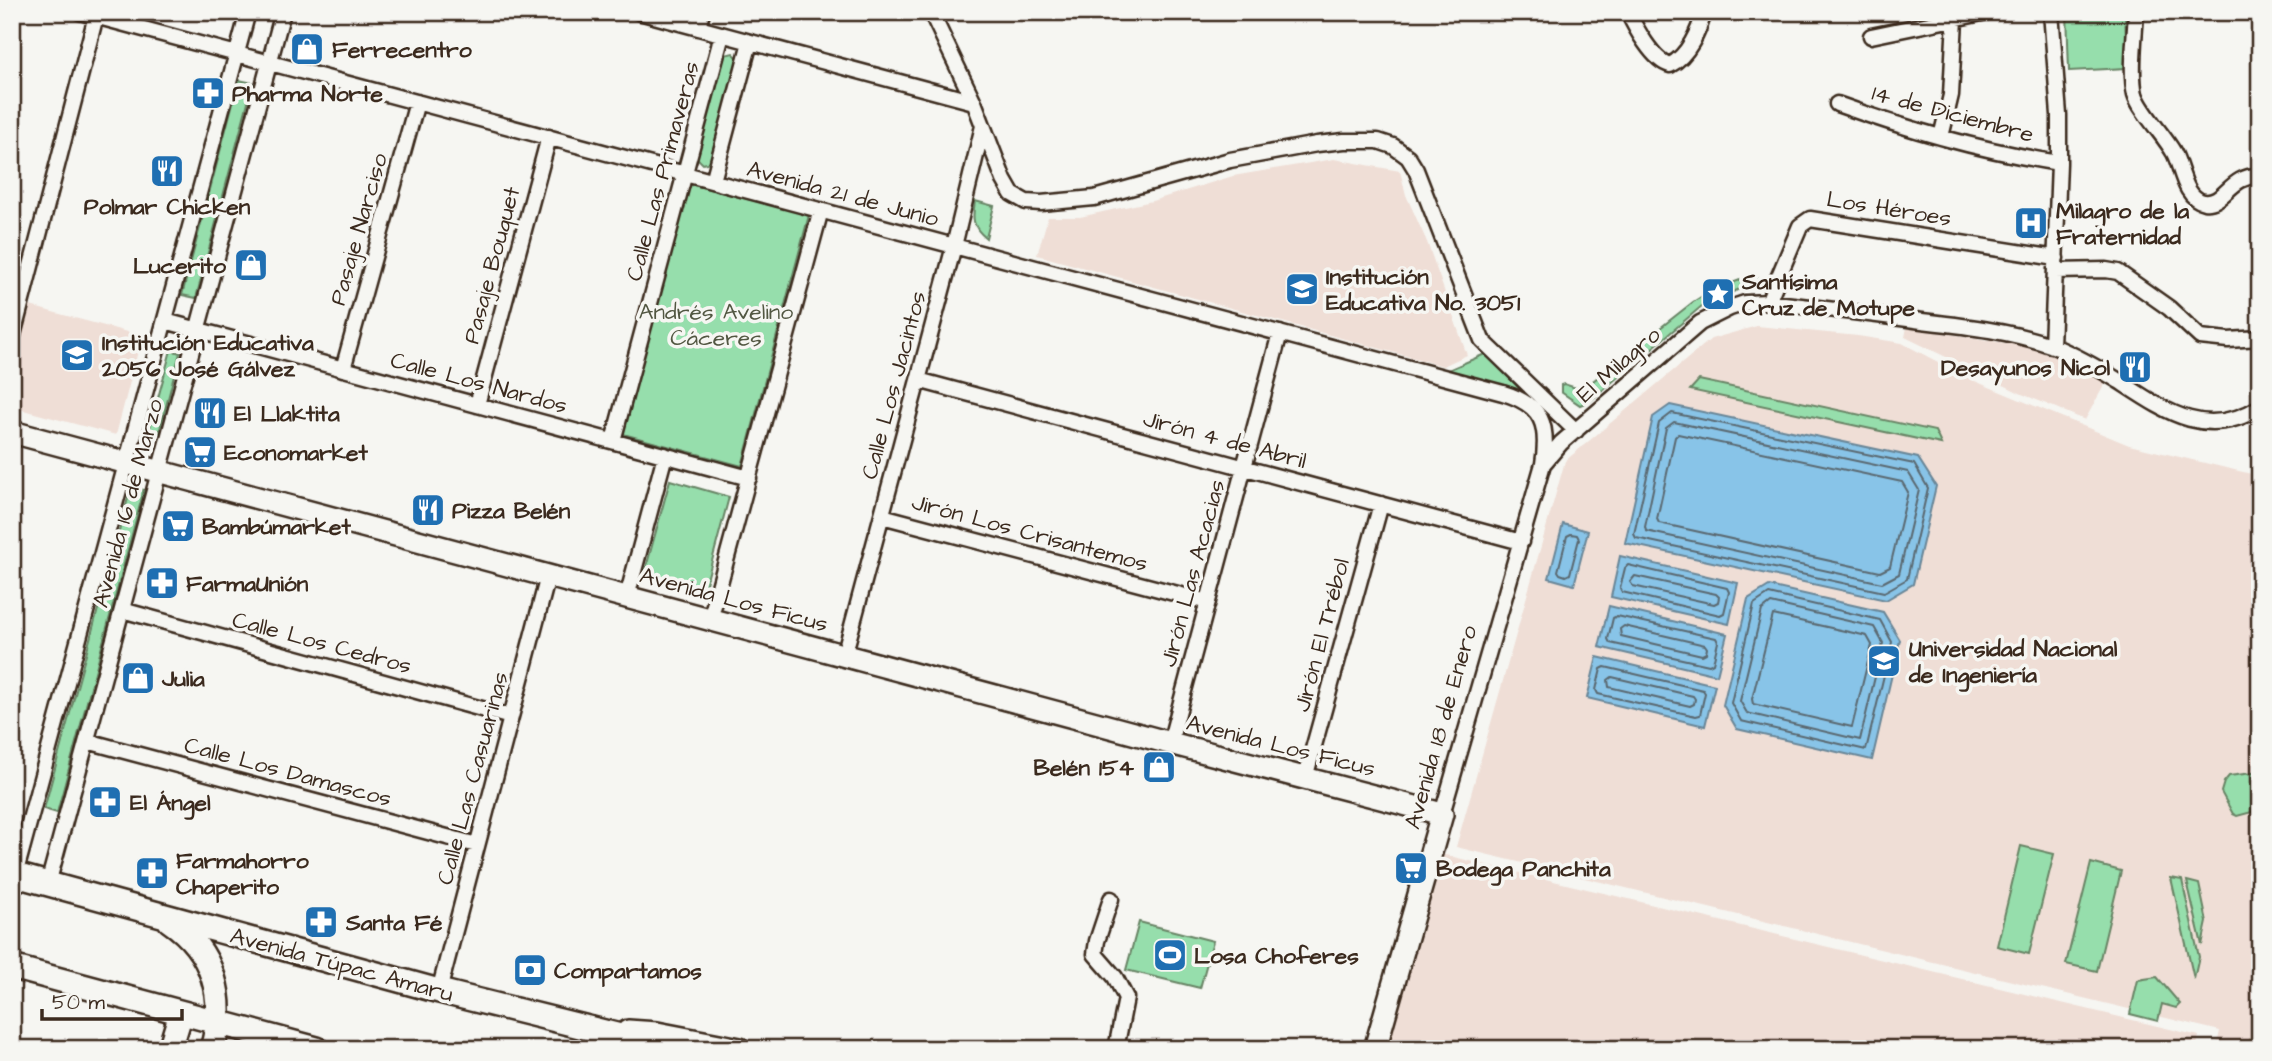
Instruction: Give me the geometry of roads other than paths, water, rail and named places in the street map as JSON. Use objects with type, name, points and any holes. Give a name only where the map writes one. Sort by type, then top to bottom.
[{"type":"main road","name":"Avenida Túpac Amaru","points":[[14,874],[439,991],[673,1049]]},
{"type":"main road","points":[[164,917],[187,934],[205,956],[217,988],[218,1023],[212,1049]]},
{"type":"main road","points":[[12,967],[317,1049]]},
{"type":"main road","points":[[170,1049],[181,1013]]},
{"type":"street","name":"Avenida 21 de Junio","points":[[80,12],[96,14],[1517,397],[1533,408],[1543,423],[1543,464]]},
{"type":"street","name":"Avenida 16 de Marzo","points":[[14,874],[248,12]]},
{"type":"street","name":"Avenida 16 de Marzo","points":[[48,884],[283,12]]},
{"type":"street","points":[[639,12],[671,16],[722,35],[974,102]]},
{"type":"street","points":[[698,28],[702,12]]},
{"type":"street","name":"El Milagro","points":[[931,12],[974,102],[1004,180],[1012,194],[1026,202],[1041,204],[1094,198],[1230,160],[1317,144],[1370,140],[1393,146],[1408,157],[1416,170],[1482,340],[1576,431],[1700,323],[1745,303],[1768,302],[1976,328],[2053,346],[2110,376],[2160,408],[2194,421],[2216,423],[2238,418],[2260,407]]},
{"type":"street","points":[[1628,12],[1661,62],[1670,65],[1678,60],[1699,29],[1704,12]]},
{"type":"street","points":[[1871,36],[1987,12]]},
{"type":"street","points":[[2051,12],[2059,115],[2053,346]]},
{"type":"street","points":[[2136,12],[2136,96],[2172,149],[2190,193],[2199,200],[2211,202],[2222,196],[2236,181],[2260,176]]},
{"type":"street","points":[[12,339],[19,283],[96,14]]},
{"type":"street","points":[[1941,137],[1951,95],[1955,19]]},
{"type":"street","name":"Calle Las Primaveras","points":[[613,441],[722,35]]},
{"type":"street","points":[[713,181],[750,42]]},
{"type":"street","name":"Pasaje Narciso","points":[[343,369],[417,102]]},
{"type":"street","name":"14 de Diciembre","points":[[1837,104],[1885,121],[2008,155],[2059,163]]},
{"type":"street","name":"Calle Los Jacintos","points":[[844,656],[954,246],[983,125]]},
{"type":"street","name":"Pasaje Bouquet","points":[[477,405],[549,137]]},
{"type":"street","points":[[710,620],[821,210]]},
{"type":"street","name":"Los Héroes","points":[[1768,302],[1800,226],[1810,219],[2055,264],[2118,272],[2169,307],[2200,337],[2228,340],[2260,338]]},
{"type":"street","name":"Calle Los Nardos","points":[[164,320],[749,478]]},
{"type":"street","name":"Jirón Las Acacias","points":[[1170,743],[1280,333]]},
{"type":"street","name":"Jirón 4 de Abril","points":[[918,380],[1521,542]]},
{"type":"street","name":"Avenida 18 de Enero","points":[[1375,1049],[1543,464],[1561,443],[1576,431]]},
{"type":"street","name":"Avenida Los Ficus","points":[[12,432],[1442,814]]},
{"type":"street","points":[[627,597],[665,455]]},
{"type":"street","name":"Jirón El Trébol","points":[[1305,778],[1381,504]]},
{"type":"street","name":"Jirón Los Crisantemos","points":[[882,516],[1208,603]]},
{"type":"street","name":"Calle Las Casuarinas","points":[[439,991],[548,576]]},
{"type":"street","name":"Calle Los Cedros","points":[[122,610],[511,717]]},
{"type":"street","name":"Calle Los Damascos","points":[[86,741],[477,845]]},
{"type":"street","points":[[1111,899],[1095,954],[1115,977],[1126,998],[1116,1049]]},
{"type":"street","points":[[593,1030],[657,1033],[740,1049]]},
{"type":"water","points":[[1670,405],[1918,458],[1936,486],[1913,584],[1886,600],[1625,543],[1653,417]]},
{"type":"water","points":[[1563,524],[1588,531],[1574,585],[1549,578]]},
{"type":"water","points":[[1620,556],[1738,583],[1729,624],[1611,597]]},
{"type":"water","points":[[1769,586],[1883,612],[1900,640],[1872,760],[1737,729],[1723,705],[1748,599]]},
{"type":"water","points":[[1609,606],[1727,634],[1717,675],[1599,647]]},
{"type":"water","points":[[1597,657],[1715,685],[1705,726],[1587,698]]},
{"type":"place","name":"Ferrecentro","points":[[307,49]]},
{"type":"place","name":"Pharma Norte","points":[[208,93]]},
{"type":"place","name":"Polmar Chicken","points":[[167,171]]},
{"type":"place","name":"Milagro de la Fraternidad","points":[[2031,223]]},
{"type":"place","name":"Lucerito","points":[[251,265]]},
{"type":"place","name":"Institución Educativa No. 3051","points":[[1302,289]]},
{"type":"place","name":"Santísima Cruz de Motupe","points":[[1718,294]]},
{"type":"place","name":"Institución Educativa 2056 José Gálvez","points":[[77,355]]},
{"type":"place","name":"Desayunos Nicol","points":[[2135,367]]},
{"type":"place","name":"El Llaktita","points":[[210,413]]},
{"type":"place","name":"Economarket","points":[[200,452]]},
{"type":"place","name":"Pizza Belén","points":[[428,510]]},
{"type":"place","name":"Bambúmarket","points":[[178,526]]},
{"type":"place","name":"FarmaUnión","points":[[162,583]]},
{"type":"place","name":"Universidad Nacional de Ingeniería","points":[[1884,661]]},
{"type":"place","name":"Julia","points":[[138,678]]},
{"type":"place","name":"Belén 154","points":[[1159,767]]},
{"type":"place","name":"El Ángel","points":[[105,802]]},
{"type":"place","name":"Bodega Panchita","points":[[1411,868]]},
{"type":"place","name":"Farmahorro Chaperito","points":[[152,873]]},
{"type":"place","name":"Santa Fé","points":[[321,922]]},
{"type":"place","name":"Losa Choferes","points":[[1170,955]]},
{"type":"place","name":"Compartamos","points":[[530,970]]},
{"type":"park label","name":"Andrés Avelino Cáceres","points":[[716,324]]}]
